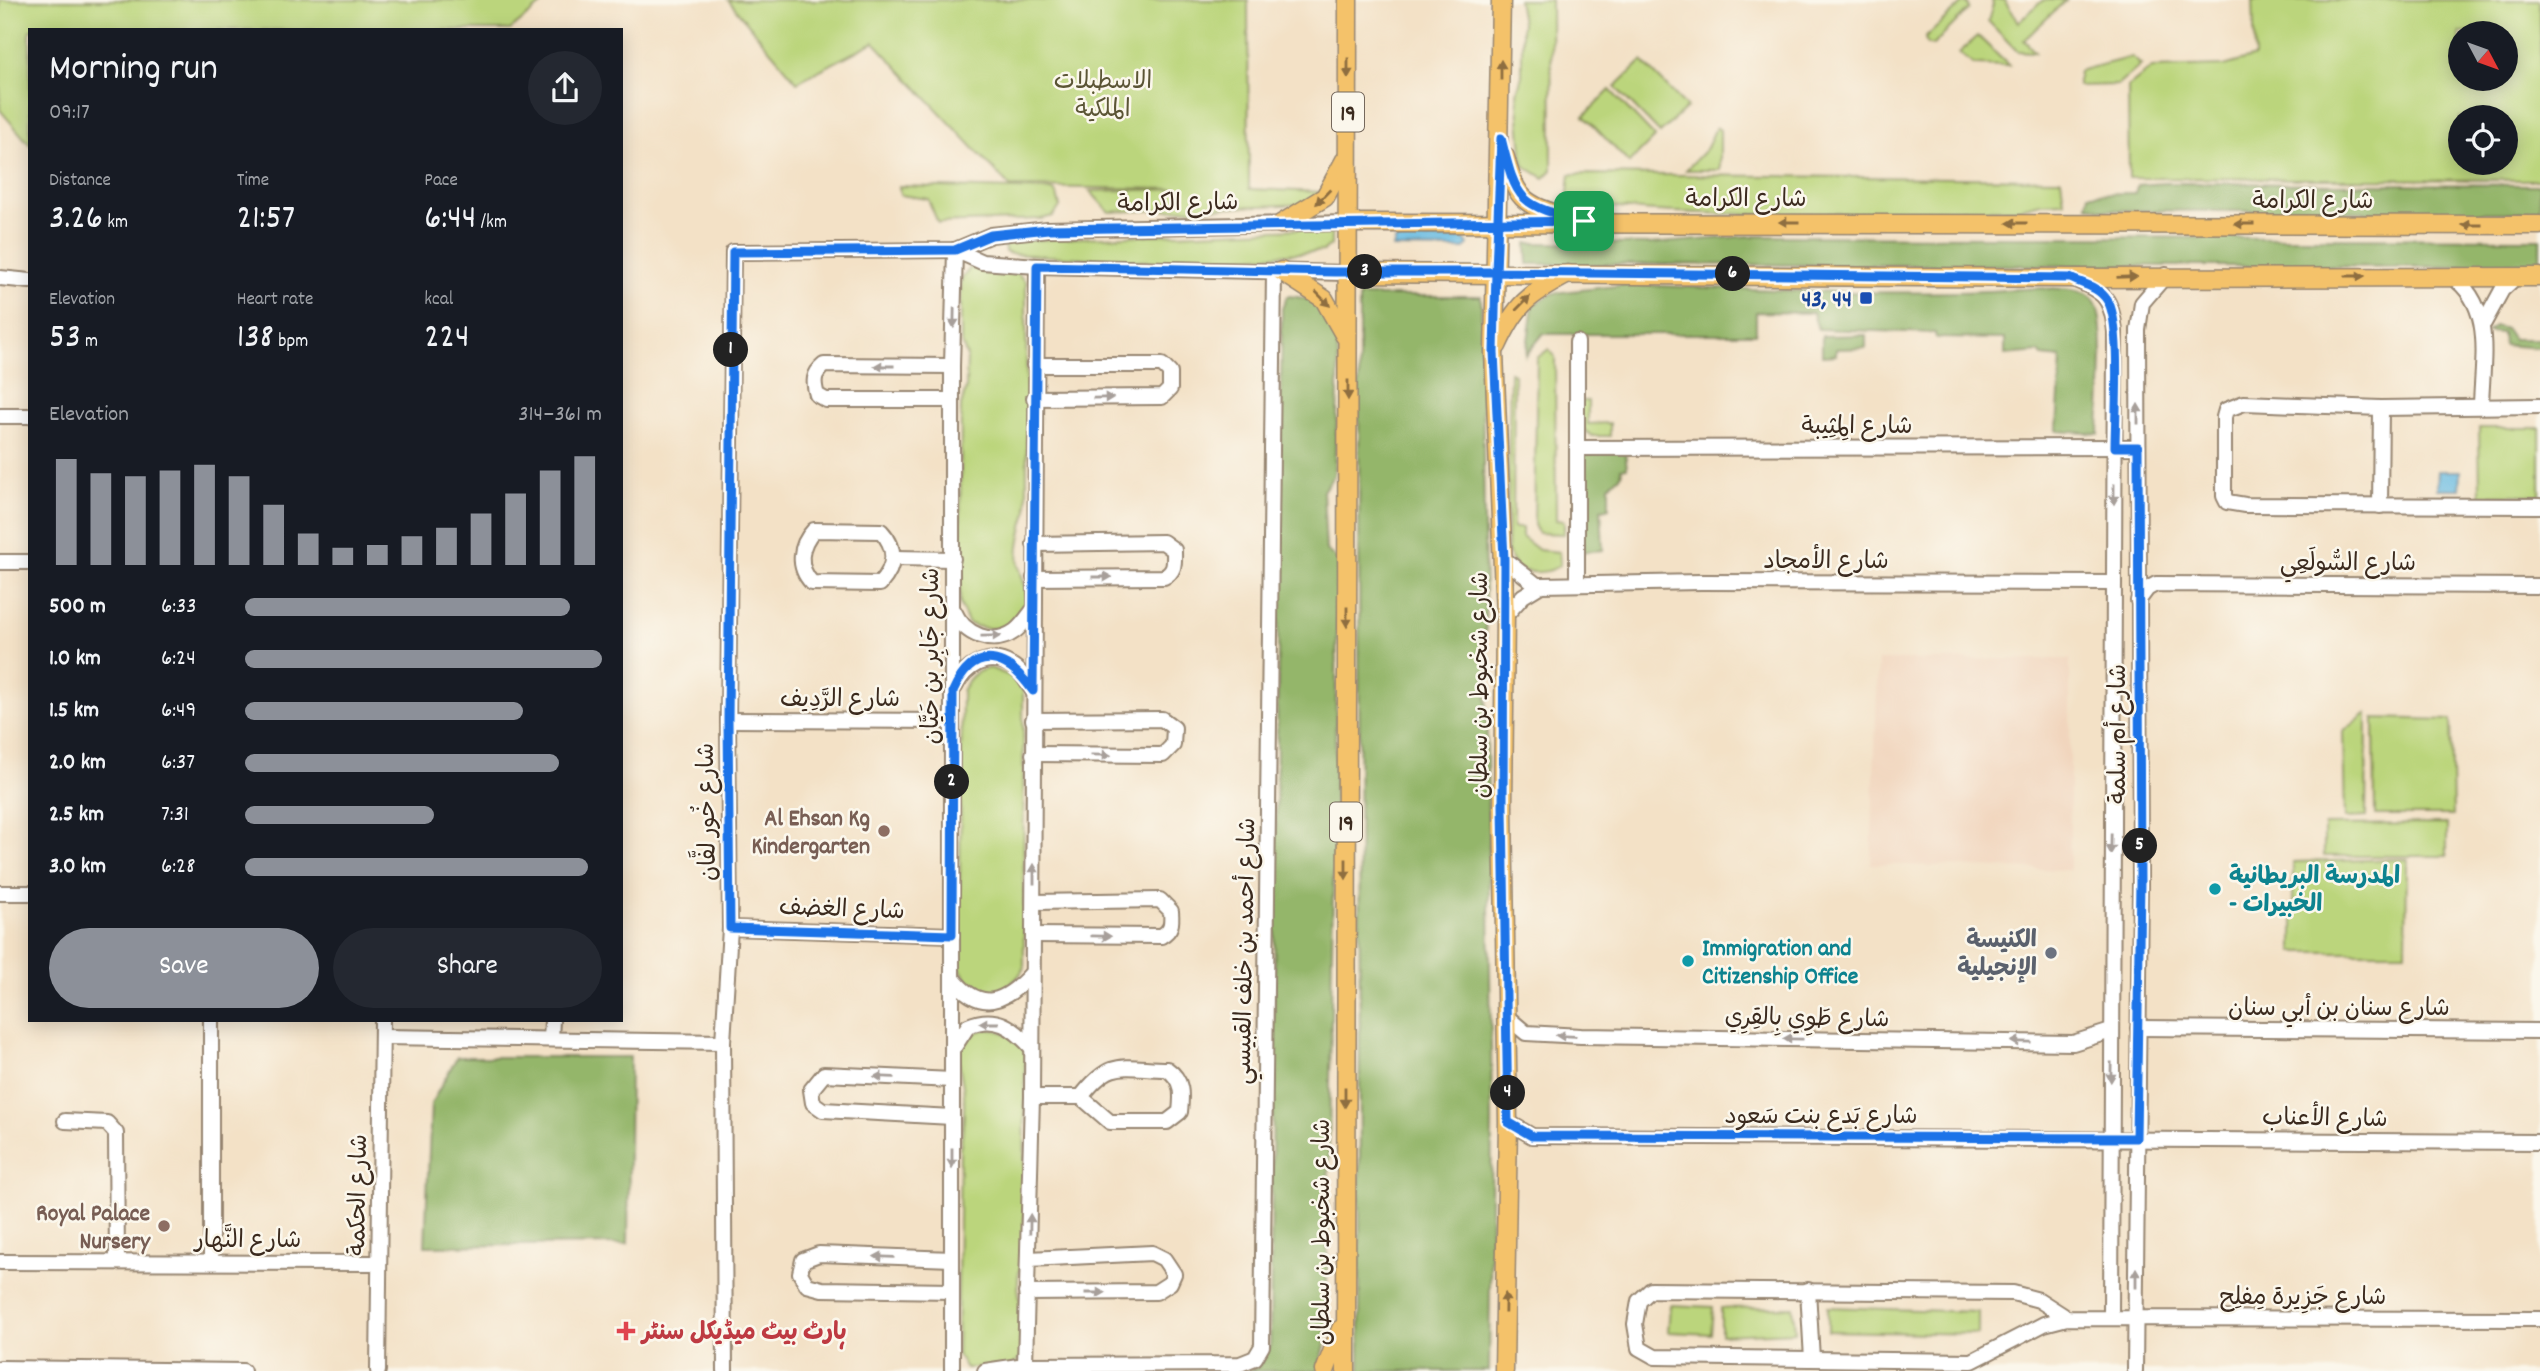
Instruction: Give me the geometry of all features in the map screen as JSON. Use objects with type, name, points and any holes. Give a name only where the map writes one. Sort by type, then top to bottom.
[{"type":"main road","name":"شارع شخبوط بن سلطان","points":[[1346,1371],[1348,0]]},
{"type":"main road","name":"شارع شخبوط بن سلطان","points":[[1501,0],[1501,138],[1494,352],[1505,616],[1508,1122],[1506,1368]]},
{"type":"main road","points":[[1501,138],[1513,184],[1524,200],[1538,209],[1584,221]]},
{"type":"main road","points":[[1281,224],[1325,197],[1348,154]]},
{"type":"main road","name":"شارع الكرامة","points":[[1348,223],[1498,224],[1584,221],[2540,225]]},
{"type":"main road","points":[[1277,271],[1324,299],[1348,342]]},
{"type":"main road","name":"شارع الكرامة","points":[[1348,272],[2070,278],[2166,275],[2540,277]]},
{"type":"main road","points":[[1494,352],[1511,315],[1524,299],[1571,272]]},
{"type":"main road","points":[[1325,1371],[1345,1319]]},
{"type":"street","name":"شارع الكرامة","points":[[733,252],[955,250],[991,235],[1048,229],[1348,223]]},
{"type":"street","name":"شارع الكرامة","points":[[955,250],[982,262],[1037,266],[1348,272]]},
{"type":"street","name":"شارع جَابِر بن حَيَّان","points":[[952,1371],[952,366],[955,250]]},
{"type":"street","name":"شارع خُور لفَّان","points":[[725,1371],[723,1042],[730,928],[728,720],[733,252]]},
{"type":"street","points":[[1025,1365],[1032,1097],[1034,365],[1037,266]]},
{"type":"street","name":"شارع أحمد بن خلف القبيسي","points":[[985,1371],[1025,1365],[1240,1364],[1255,1358],[1262,1346],[1277,271]]},
{"type":"street","name":"شارع أم سلمة","points":[[2135,1371],[2139,316],[2141,303],[2166,275]]},
{"type":"street","points":[[2451,276],[2473,295],[2484,323],[2482,406]]},
{"type":"street","points":[[2484,323],[2502,290],[2516,276]]},
{"type":"street","points":[[0,278],[28,281]]},
{"type":"street","name":"شارع أم سلمة","points":[[2070,278],[2097,289],[2109,301],[2114,316],[2111,1318]]},
{"type":"street","points":[[1577,342],[1577,584]]},
{"type":"street","points":[[952,366],[824,365],[816,372],[814,384],[817,395],[826,400],[953,400]]},
{"type":"street","points":[[1034,365],[1162,365],[1170,373],[1170,389],[1162,397],[1034,398]]},
{"type":"street","points":[[2540,406],[2381,408],[2244,403],[2226,410],[2224,417],[2224,496],[2227,502],[2245,505],[2540,506]]},
{"type":"street","points":[[2380,506],[2381,408]]},
{"type":"street","points":[[0,416],[28,416]]},
{"type":"street","name":"شارع المِثِيبة","points":[[1577,448],[2138,447]]},
{"type":"street","points":[[814,530],[881,531],[890,541],[894,558],[889,573],[880,584],[812,583],[804,573],[801,556],[805,539],[814,530]]},
{"type":"street","points":[[1034,544],[1163,542],[1174,550],[1171,574],[1164,577],[1034,578]]},
{"type":"street","points":[[894,558],[953,559]]},
{"type":"street","points":[[1504,559],[1538,586],[1523,596],[1505,616]]},
{"type":"street","points":[[0,562],[28,562]]},
{"type":"street","points":[[2138,565],[2156,584],[2147,589],[2138,601]]},
{"type":"street","name":"شارع الأمجاد","points":[[1538,586],[2114,583]]},
{"type":"street","name":"شارع السُّولَعِي","points":[[2156,584],[2540,586]]},
{"type":"street","points":[[952,607],[959,624],[969,632],[991,637],[1014,632],[1034,609]]},
{"type":"street","points":[[953,691],[961,674],[974,665],[999,660],[1011,665],[1033,691]]},
{"type":"street","points":[[1033,720],[1162,719],[1174,728],[1173,744],[1163,755],[1033,754]]},
{"type":"street","name":"شارع الرَّدِيف","points":[[728,720],[952,721]]},
{"type":"street","points":[[0,893],[28,893]]},
{"type":"street","points":[[1033,935],[1161,936],[1168,933],[1172,925],[1171,911],[1160,900],[1034,902]]},
{"type":"street","name":"شارع الغضف","points":[[730,928],[952,935]]},
{"type":"street","points":[[952,977],[964,992],[974,999],[989,1000],[1016,991],[1032,973]]},
{"type":"street","name":"شارع طَوِي بِالقِرِي","points":[[1507,1017],[1526,1033],[1581,1036],[2073,1043],[2111,1031]]},
{"type":"street","points":[[952,1052],[964,1029],[991,1021],[1016,1030],[1032,1048]]},
{"type":"street","points":[[211,1022],[211,1261]]},
{"type":"street","name":"شارع الحكمة","points":[[378,1371],[383,1022]]},
{"type":"street","points":[[551,1040],[552,1022]]},
{"type":"street","name":"شارع سنان بن أبي سنان","points":[[2138,1028],[2540,1031]]},
{"type":"street","points":[[382,1037],[723,1042]]},
{"type":"street","points":[[1032,1097],[1081,1097],[1110,1122],[1167,1122],[1180,1112],[1182,1097],[1180,1082],[1167,1069],[1110,1068],[1098,1075],[1081,1097]]},
{"type":"street","points":[[952,1080],[824,1074],[811,1090],[814,1103],[823,1110],[952,1117]]},
{"type":"street","points":[[65,1121],[107,1123],[116,1133],[117,1262]]},
{"type":"street","name":"شارع بَدع بنت سَعود","points":[[1508,1122],[1532,1136],[2110,1139]]},
{"type":"street","points":[[1508,1153],[1532,1136]]},
{"type":"street","name":"شارع الأعناب","points":[[2110,1139],[2540,1142]]},
{"type":"street","points":[[952,1259],[819,1254],[803,1260],[800,1273],[807,1285],[822,1289],[952,1291]]},
{"type":"street","points":[[1026,1293],[1156,1292],[1171,1283],[1174,1274],[1164,1259],[1152,1254],[1029,1259]]},
{"type":"street","name":"شارع النَّهار","points":[[0,1262],[379,1263]]},
{"type":"street","name":"شارع جَزِيرة مِفلِح","points":[[2067,1318],[2039,1300],[2013,1293],[1651,1290],[1639,1301],[1635,1324],[1639,1348],[1654,1357],[1972,1361],[1992,1353],[2023,1334],[2067,1318],[2540,1319]]},
{"type":"street","points":[[1808,1290],[1812,1359]]},
{"type":"street","points":[[0,1368],[243,1371]]},
{"type":"shaded area","points":[[2070,659],[2070,870],[1871,864],[1878,660]]},
{"type":"green space","points":[[0,0],[547,0],[512,28],[28,28],[28,143],[0,110]]},
{"type":"green space","name":"الاسطبلات الملكية","points":[[728,0],[1248,0],[1249,189],[1320,192],[1310,204],[1109,212],[1090,191],[1185,189],[1010,187],[874,42],[797,82]]},
{"type":"green space","points":[[1518,0],[1551,0],[1552,170],[1544,178],[1523,165],[1517,93],[1522,75],[1522,22]]},
{"type":"green space","points":[[1992,0],[2004,0],[2019,22],[2043,0],[2066,0],[2024,40],[2035,52],[2017,51],[1988,21]]},
{"type":"green space","points":[[2253,0],[2540,0],[2540,180],[2129,178],[2128,87],[2152,68],[2224,66],[2255,57]]},
{"type":"green space","points":[[1963,3],[1968,3],[1969,9],[1933,45],[1927,45],[1925,38]]},
{"type":"green space","points":[[1978,36],[2009,66],[1974,65],[1959,53]]},
{"type":"green space","points":[[2132,57],[2141,65],[2118,85],[2078,86],[2078,71]]},
{"type":"green space","points":[[1642,61],[1687,107],[1660,133],[1615,87]]},
{"type":"green space","points":[[1610,90],[1655,137],[1629,163],[1584,116]]},
{"type":"green space","points":[[1716,127],[1720,130],[1720,170],[1686,170],[1707,148]]},
{"type":"green space","points":[[1570,174],[2061,179],[2064,202],[2041,203],[2017,209],[1792,214],[1679,212],[1567,202]]},
{"type":"green space","points":[[2138,185],[2540,185],[2540,213],[2103,210],[2087,205],[2089,194],[2135,193]]},
{"type":"green space","points":[[899,186],[1052,190],[1057,194],[1060,207],[1053,216],[1041,219],[938,223],[928,199],[900,195]]},
{"type":"green space","points":[[1322,228],[1331,234],[1331,245],[1324,251],[1178,263],[1011,254],[1005,252],[1004,241]]},
{"type":"green space","points":[[1748,236],[2540,239],[2540,267],[1528,264],[1527,243],[1649,244]]},
{"type":"green space","points":[[971,267],[1014,270],[1026,282],[1027,512],[1018,559],[1026,603],[1018,619],[1003,627],[994,628],[968,623],[960,604],[961,406],[966,388],[967,357],[961,341],[961,280]]},
{"type":"green space","points":[[1625,285],[1897,293],[2057,288],[2083,293],[2092,298],[2100,322],[2102,362],[2099,434],[2057,431],[2061,358],[2042,356],[2039,352],[2005,355],[2005,339],[1936,338],[1935,333],[1818,329],[1813,313],[1756,312],[1756,334],[1543,334],[1526,355],[1533,305],[1554,293]]},
{"type":"green space","points":[[1287,296],[1307,299],[1319,304],[1329,313],[1336,332],[1338,350],[1334,475],[1323,491],[1326,550],[1338,560],[1326,1342],[1318,1371],[1242,1371],[1258,1367],[1270,1348],[1282,308]]},
{"type":"green space","points":[[1359,296],[1481,296],[1492,1120],[1489,1371],[1360,1371]]},
{"type":"green space","points":[[2495,326],[2506,329],[2513,339],[2540,339],[2540,348],[2503,345],[2502,333],[2487,332]]},
{"type":"green space","points":[[1866,335],[1866,348],[1836,349],[1836,355],[1822,356],[1822,336]]},
{"type":"green space","points":[[1549,349],[1555,357],[1556,520],[1564,521],[1564,534],[1538,533],[1534,525],[1537,358]]},
{"type":"green space","points":[[1510,372],[1514,374],[1513,528],[1522,528],[1522,537],[1539,550],[1559,552],[1560,564],[1551,570],[1532,572],[1519,569],[1507,550]]},
{"type":"green space","points":[[1577,401],[1588,401],[1588,424],[1610,423],[1610,436],[1592,436],[1579,426]]},
{"type":"green space","points":[[2479,428],[2540,428],[2540,495],[2480,495]]},
{"type":"green space","points":[[1625,451],[1627,468],[1621,469],[1622,474],[1609,486],[1609,508],[1601,509],[1603,550],[1578,552],[1584,456],[1593,452]]},
{"type":"green space","points":[[990,668],[1015,678],[1023,691],[1024,967],[1010,985],[991,990],[972,984],[959,965],[962,691],[973,675]]},
{"type":"green space","points":[[2367,713],[2366,817],[2345,818],[2343,732]]},
{"type":"green space","points":[[2374,718],[2451,720],[2453,815],[2375,815]]},
{"type":"green space","points":[[2447,824],[2447,856],[2324,856],[2324,825]]},
{"type":"green space","points":[[2407,859],[2406,952],[2293,952],[2293,862]]},
{"type":"green space","points":[[987,1029],[1009,1035],[1025,1052],[1024,1258],[1018,1281],[1026,1338],[1021,1357],[1011,1368],[966,1368],[957,1355],[960,1149],[964,1108],[959,1055],[965,1039]]},
{"type":"green space","points":[[457,1057],[630,1057],[628,1244],[425,1246],[431,1104]]},
{"type":"green space","points":[[1670,1305],[1713,1307],[1711,1334],[1668,1332]]},
{"type":"green space","points":[[1793,1307],[1795,1332],[1721,1335],[1721,1308]]},
{"type":"green space","points":[[1828,1307],[1978,1312],[1978,1334],[1828,1331]]},
{"type":"water","points":[[1463,238],[1468,245],[1465,249],[1393,248],[1395,241],[1399,239]]},
{"type":"water","points":[[2438,471],[2461,471],[2460,489],[2437,489]]},
{"type":"place","name":"43, 44","points":[[1866,298]]},
{"type":"place","name":"Al Ehsan Kg Kindergarten","points":[[884,831]]},
{"type":"place","name":"المدرسة البريطانية - الخبيرات","points":[[2215,889]]},
{"type":"place","name":"الكنيسة الإنجيلية","points":[[2051,953]]},
{"type":"place","name":"Immigration and Citizenship Office","points":[[1688,961]]},
{"type":"place","name":"Royal Palace Nursery","points":[[164,1226]]},
{"type":"place","name":"ہارٹ بیٹ میڈیکل سنٹر","points":[[626,1331]]},
{"type":"route","points":[[1584,221],[1498,224],[1333,223],[1048,229],[991,235],[955,250],[733,252],[728,720],[730,928],[952,935],[953,691],[961,674],[974,665],[999,660],[1011,665],[1021,674],[1033,691],[1037,266],[1334,272],[1496,272],[1494,352],[1505,616],[1503,807],[1508,1122],[1532,1136],[2136,1138],[2140,883],[2138,447],[2115,447],[2115,332],[2109,301],[2097,289],[2070,278],[1496,272],[1498,224],[1499,205],[1501,138],[1513,184],[1524,200],[1538,209],[1584,221]]}]
